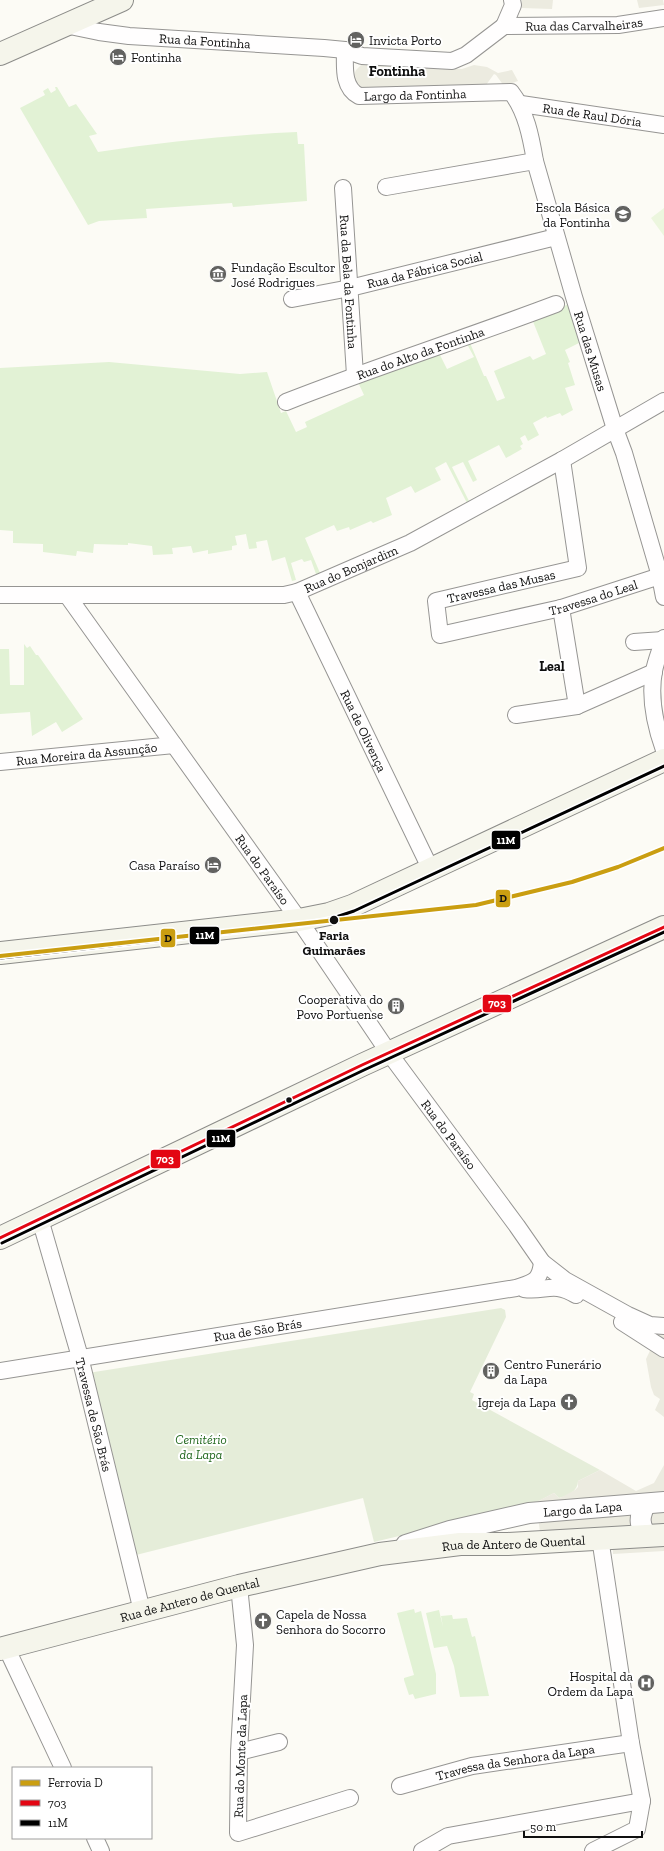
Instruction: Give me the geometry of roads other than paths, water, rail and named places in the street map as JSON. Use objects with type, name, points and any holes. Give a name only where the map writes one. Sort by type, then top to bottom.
[{"type":"main road","points":[[0,54],[122,0]]},
{"type":"main road","points":[[0,953],[299,920],[329,914],[352,906],[431,870],[664,760]]},
{"type":"main road","points":[[0,1238],[389,1053],[664,927]]},
{"type":"main road","points":[[600,1538],[655,1535]]},
{"type":"main road","name":"Rua de Antero de Quental","points":[[3,1648],[239,1586],[380,1554],[460,1544],[508,1544],[600,1538]]},
{"type":"street","points":[[345,50],[362,56],[452,61],[466,56],[504,26],[513,5],[512,0]]},
{"type":"street","name":"Rua das Carvalheiras","points":[[504,26],[611,25],[664,18]]},
{"type":"street","name":"Rua da Fontinha","points":[[65,25],[129,36],[345,50]]},
{"type":"street","name":"Largo da Fontinha","points":[[345,50],[346,83],[351,92],[359,96],[511,92],[520,104]]},
{"type":"street","name":"Rua de Raul Dória","points":[[520,104],[664,125]]},
{"type":"street","name":"Rua das Musas","points":[[520,104],[533,146],[535,161],[556,237],[624,453],[660,576],[664,597]]},
{"type":"street","points":[[386,188],[535,161]]},
{"type":"street","name":"Rua da Bela da Fontinha","points":[[343,188],[355,375]]},
{"type":"street","name":"Rua da Fábrica Social","points":[[292,299],[350,288],[556,237]]},
{"type":"street","name":"Rua do Alto da Fontinha","points":[[286,402],[355,375],[488,330],[556,304]]},
{"type":"street","name":"Rua do Bonjardim","points":[[0,594],[284,595],[297,592],[410,543],[562,460],[664,401]]},
{"type":"street","name":"Travessa das Musas","points":[[525,616],[440,635],[436,601],[578,568],[562,460]]},
{"type":"street","name":"Travessa do Leal","points":[[525,616],[561,608],[660,576]]},
{"type":"street","name":"Rua de Olivença","points":[[297,592],[431,870]]},
{"type":"street","name":"Rua do Paraíso","points":[[66,595],[299,920],[389,1053],[542,1262],[566,1280],[628,1315],[650,1325],[664,1326]]},
{"type":"street","points":[[561,608],[577,706]]},
{"type":"street","points":[[634,642],[664,639],[654,672],[653,713],[664,750]]},
{"type":"street","points":[[516,715],[577,706],[654,672]]},
{"type":"street","name":"Rua Moreira da Assunção","points":[[0,762],[174,744]]},
{"type":"street","name":"Travessa de São Brás","points":[[40,1219],[80,1357],[142,1611]]},
{"type":"street","points":[[516,1288],[534,1282],[539,1277],[542,1262]]},
{"type":"street","points":[[516,1288],[530,1290],[552,1286],[562,1288],[664,1349]]},
{"type":"street","name":"Rua de São Brás","points":[[0,1371],[516,1288]]},
{"type":"street","points":[[654,1504],[640,1514],[641,1527],[655,1535]]},
{"type":"street","name":"Largo da Lapa","points":[[502,1518],[529,1513],[609,1506],[654,1504]]},
{"type":"street","points":[[502,1518],[497,1523],[495,1529],[497,1536],[508,1544]]},
{"type":"street","name":"Rua de Antero de Quental","points":[[380,1554],[450,1531],[502,1518]]},
{"type":"street","points":[[593,1851],[637,1829],[642,1801],[631,1743],[600,1538]]},
{"type":"street","name":"Rua do Monte da Lapa","points":[[239,1586],[245,1645],[239,1752],[238,1833],[350,1798]]},
{"type":"street","points":[[3,1648],[62,1767]]},
{"type":"street","points":[[239,1752],[279,1742]]},
{"type":"street","name":"Travessa da Senhora da Lapa","points":[[400,1786],[472,1766],[631,1743]]},
{"type":"street","points":[[422,1851],[448,1836],[642,1801]]},
{"type":"street","points":[[95,1839],[101,1851]]},
{"type":"rail line","name":"D","points":[[0,956],[476,905],[572,882],[618,867],[664,848]]},
{"type":"place","name":"Invicta Porto","points":[[356,40]]},
{"type":"place","name":"Fontinha","points":[[118,57]]},
{"type":"place","name":"Escola Básica da Fontinha","points":[[623,214]]},
{"type":"place","name":"Fundação Escultor José Rodrigues","points":[[218,274]]},
{"type":"place","name":"Casa Paraíso","points":[[213,865]]},
{"type":"place","name":"Faria Guimarães","points":[[334,920]]},
{"type":"place","name":"Cooperativa do Povo Portuense","points":[[396,1006]]},
{"type":"place","name":"Centro Funerário da Lapa","points":[[491,1371]]},
{"type":"place","name":"Igreja da Lapa","points":[[569,1402]]},
{"type":"place","name":"Capela de Nossa Senhora do Socorro","points":[[263,1621]]},
{"type":"place","name":"Hospital da Ordem da Lapa","points":[[646,1683]]},
{"type":"district","name":"Fontinha","points":[[397,71]]},
{"type":"district","name":"Leal","points":[[552,666]]},
{"type":"park label","name":"Cemitério da Lapa","points":[[201,1446]]}]
